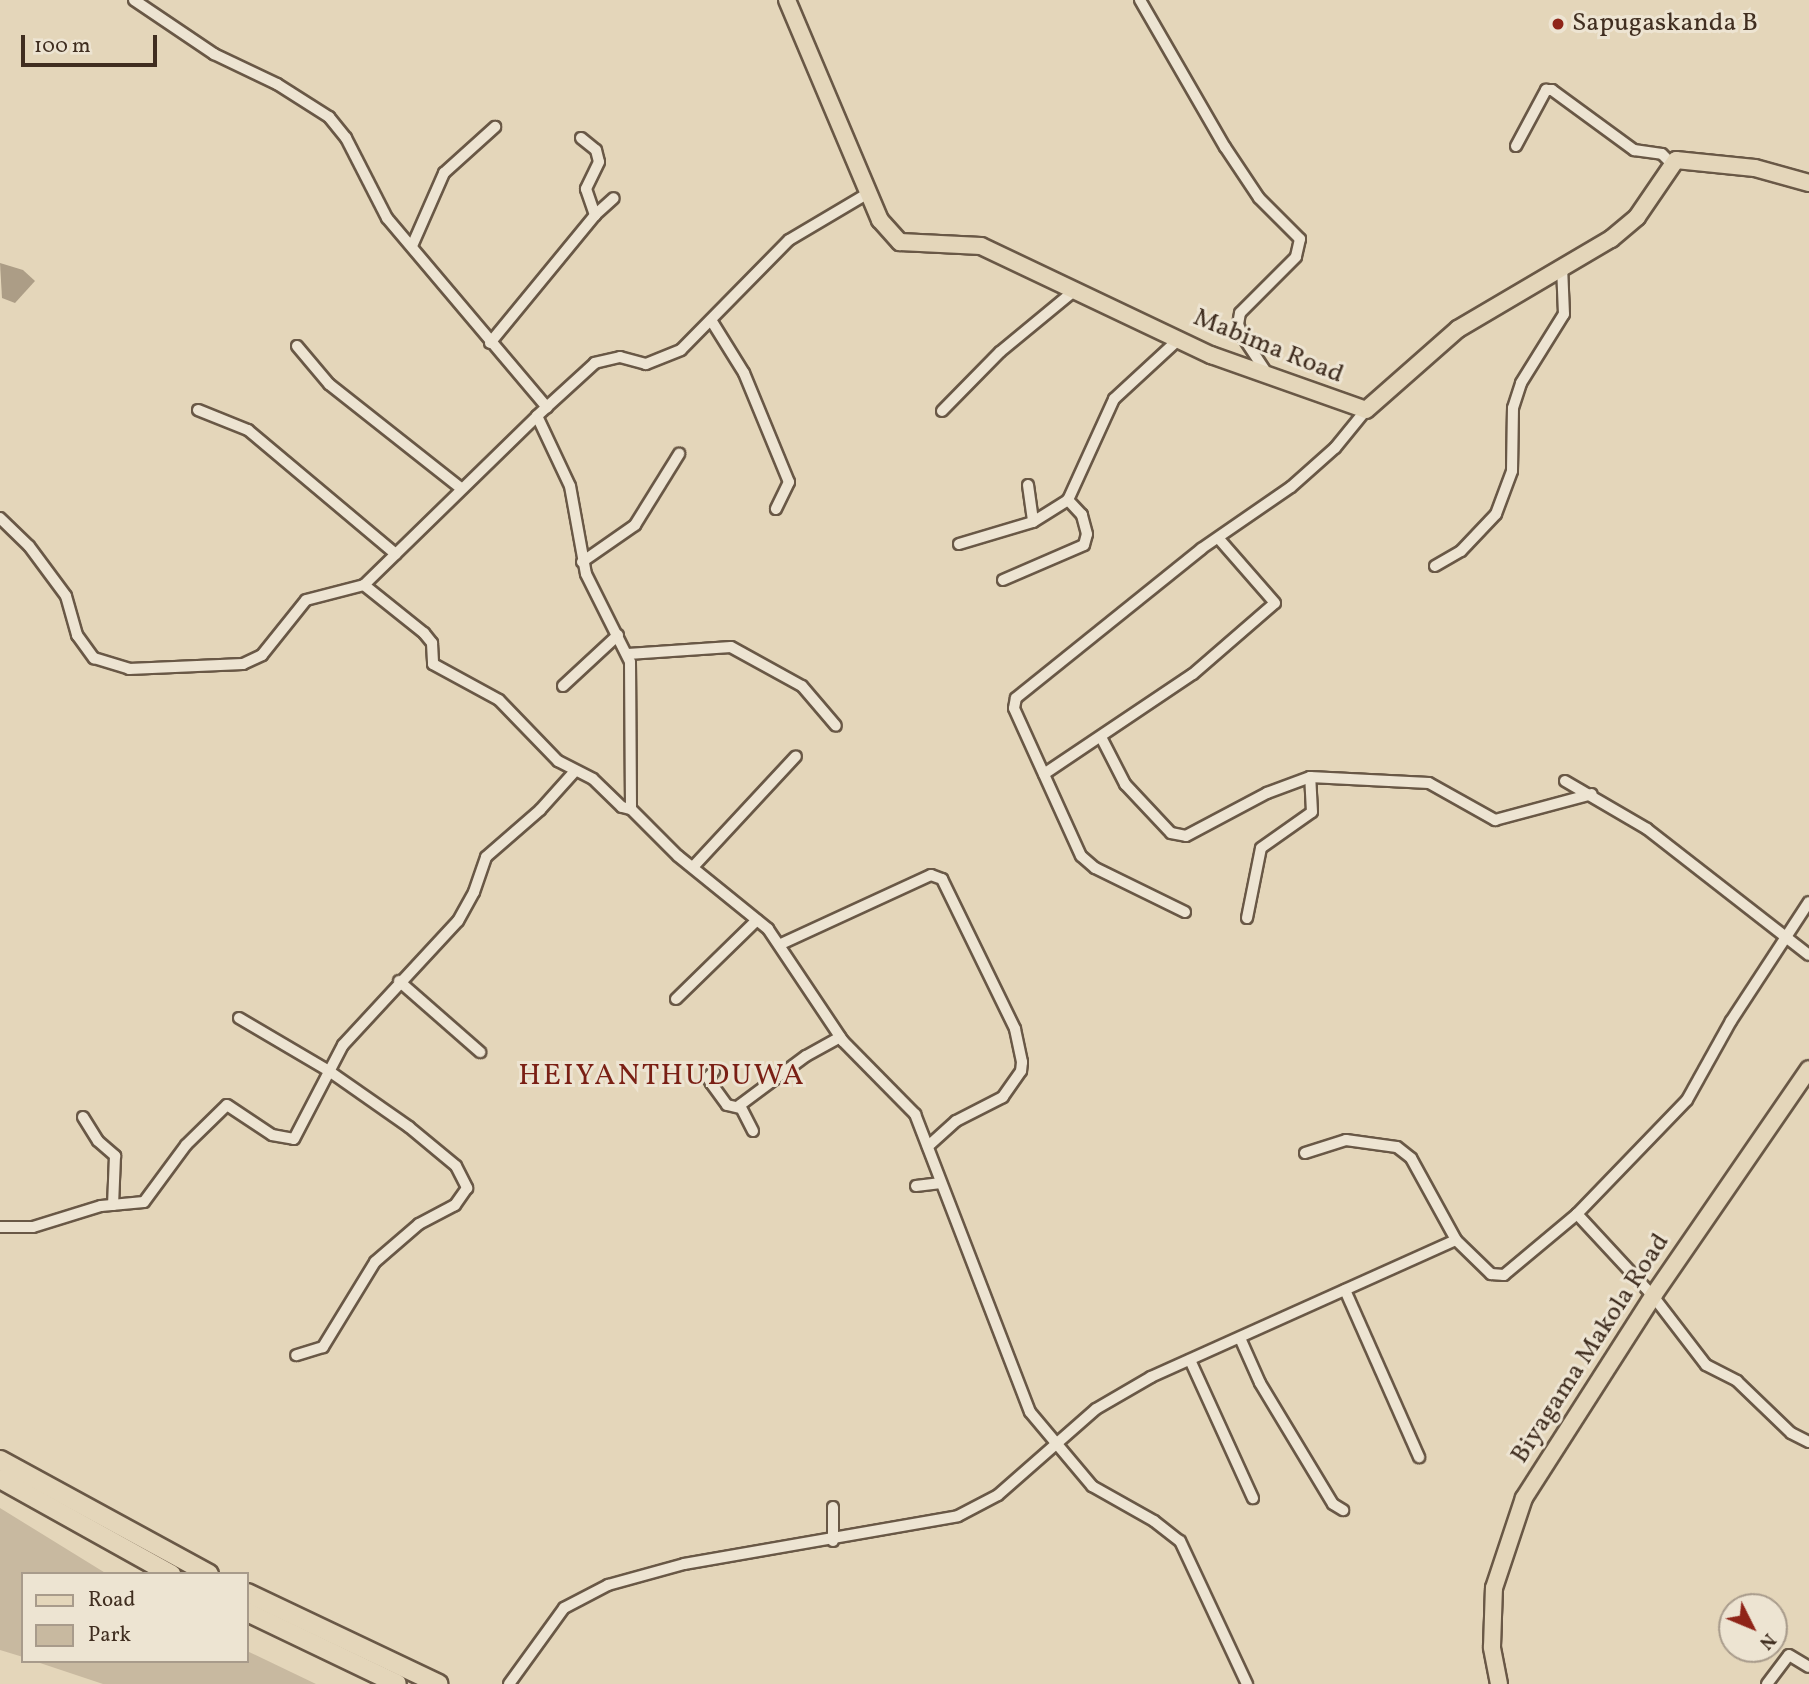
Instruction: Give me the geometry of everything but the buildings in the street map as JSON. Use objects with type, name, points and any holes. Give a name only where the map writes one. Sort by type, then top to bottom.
[{"type":"highway","points":[[0,1461],[205,1572]]},
{"type":"highway","points":[[0,1479],[167,1572]]},
{"type":"highway","points":[[248,1592],[439,1684]]},
{"type":"highway","points":[[248,1612],[397,1684]]},
{"type":"main road","name":"Mabima Road","points":[[787,0],[880,220],[900,242],[981,246],[1074,291],[1270,378],[1366,410],[1458,329],[1611,239],[1637,217],[1671,163]]},
{"type":"main road","points":[[1671,163],[1686,158],[1755,168],[1809,184]]},
{"type":"main road","name":"Biyagama Makola Road","points":[[1499,1684],[1492,1647],[1493,1600],[1514,1520],[1545,1460],[1653,1296],[1809,1069]]},
{"type":"street","points":[[134,0],[214,54],[277,84],[328,117],[346,138],[387,218],[489,343],[547,407]]},
{"type":"street","points":[[1140,0],[1225,147],[1259,198],[1300,240],[1296,257],[1240,313],[1238,324],[1270,378]]},
{"type":"street","points":[[1516,146],[1546,90],[1552,90],[1634,150],[1662,154],[1671,163]]},
{"type":"street","points":[[412,246],[444,173],[495,127]]},
{"type":"street","points":[[581,138],[596,150],[599,162],[586,189],[595,215]]},
{"type":"street","points":[[0,518],[29,546],[66,596],[77,635],[94,658],[129,669],[243,664],[262,655],[306,600],[364,585],[595,363],[620,357],[646,363],[681,350],[789,240],[870,192]]},
{"type":"street","points":[[489,343],[595,215],[614,198]]},
{"type":"street","points":[[1435,566],[1461,551],[1496,514],[1512,471],[1513,408],[1521,383],[1564,314],[1562,267]]},
{"type":"street","points":[[943,411],[1000,352],[1074,291]]},
{"type":"street","points":[[711,320],[744,373],[789,482],[776,509]]},
{"type":"street","points":[[959,544],[1033,522],[1068,500],[1114,399],[1180,338]]},
{"type":"street","points":[[297,346],[329,384],[462,489]]},
{"type":"street","points":[[198,410],[248,430],[396,554]]},
{"type":"street","points":[[1185,912],[1095,868],[1081,856],[1014,708],[1016,698],[1201,549],[1220,540],[1318,464],[1366,410]]},
{"type":"street","points":[[537,416],[570,485],[582,562],[628,654],[631,809]]},
{"type":"street","points":[[582,562],[635,526],[679,454]]},
{"type":"street","points":[[1028,485],[1033,522]]},
{"type":"street","points":[[1003,580],[1084,545],[1087,534],[1082,516],[1068,500]]},
{"type":"street","points":[[1044,774],[1102,739],[1193,674],[1275,603],[1220,540]]},
{"type":"street","points":[[364,585],[424,633],[432,643],[433,664],[499,701],[528,734],[575,771],[593,779],[622,807],[631,809],[781,944],[840,1037],[905,1102],[928,1146],[1021,1395],[1056,1446],[1092,1486],[1154,1521],[1180,1541],[1247,1684]]},
{"type":"street","points":[[563,686],[618,635]]},
{"type":"street","points":[[628,654],[731,647],[802,686],[836,726]]},
{"type":"street","points":[[1102,739],[1132,792],[1171,833],[1186,836],[1267,793],[1310,777],[1429,783],[1495,820],[1592,794]]},
{"type":"street","points":[[693,867],[796,756]]},
{"type":"street","points":[[0,1227],[33,1227],[113,1205],[144,1202],[186,1145],[227,1105],[272,1135],[294,1139],[343,1045],[399,981],[458,921],[474,892],[486,857],[540,810],[575,771]]},
{"type":"street","points":[[1247,918],[1261,848],[1312,812],[1310,777]]},
{"type":"street","points":[[1565,781],[1592,794],[1647,829],[1809,955]]},
{"type":"street","points":[[781,944],[931,875],[942,880],[1016,1029],[1022,1062],[1021,1071],[1003,1097],[956,1121],[928,1146]]},
{"type":"street","points":[[1305,1153],[1346,1140],[1397,1147],[1411,1158],[1456,1240],[1491,1274],[1504,1275],[1577,1214],[1687,1100],[1783,937],[1809,902]]},
{"type":"street","points":[[677,999],[757,920]]},
{"type":"street","points":[[399,981],[480,1052]]},
{"type":"street","points":[[239,1018],[329,1071],[456,1166],[467,1188],[454,1205],[419,1224],[375,1262],[343,1321],[323,1347],[296,1355]]},
{"type":"street","points":[[740,1108],[763,1086],[840,1037]]},
{"type":"street","points":[[714,1071],[708,1078],[711,1083],[726,1105],[740,1108],[753,1131]]},
{"type":"street","points":[[83,1118],[98,1141],[116,1156],[113,1205]]},
{"type":"street","points":[[916,1186],[941,1182]]},
{"type":"street","points":[[1577,1214],[1653,1296],[1706,1366],[1737,1381],[1791,1433],[1809,1442]]},
{"type":"street","points":[[509,1684],[564,1608],[608,1585],[684,1564],[832,1541],[958,1516],[998,1494],[1096,1409],[1190,1360],[1456,1240]]},
{"type":"street","points":[[1345,1290],[1419,1457]]},
{"type":"street","points":[[1240,1338],[1260,1383],[1329,1498],[1342,1510]]},
{"type":"street","points":[[1190,1360],[1253,1498]]},
{"type":"street","points":[[832,1541],[834,1507]]},
{"type":"street","points":[[1767,1684],[1789,1655],[1809,1667]]},
{"type":"green space","points":[[0,1508],[104,1572],[21,1572],[21,1656],[0,1650]]},
{"type":"green space","points":[[248,1651],[316,1684],[103,1684],[40,1663],[248,1663]]},
{"type":"shaded area","points":[[0,263],[23,270],[35,281],[15,303],[2,298]]},
{"type":"place","name":"Sapugaskanda B","points":[[1558,24]]},
{"type":"district","name":"HEIYANTHUDUWA","points":[[662,1076]]}]
